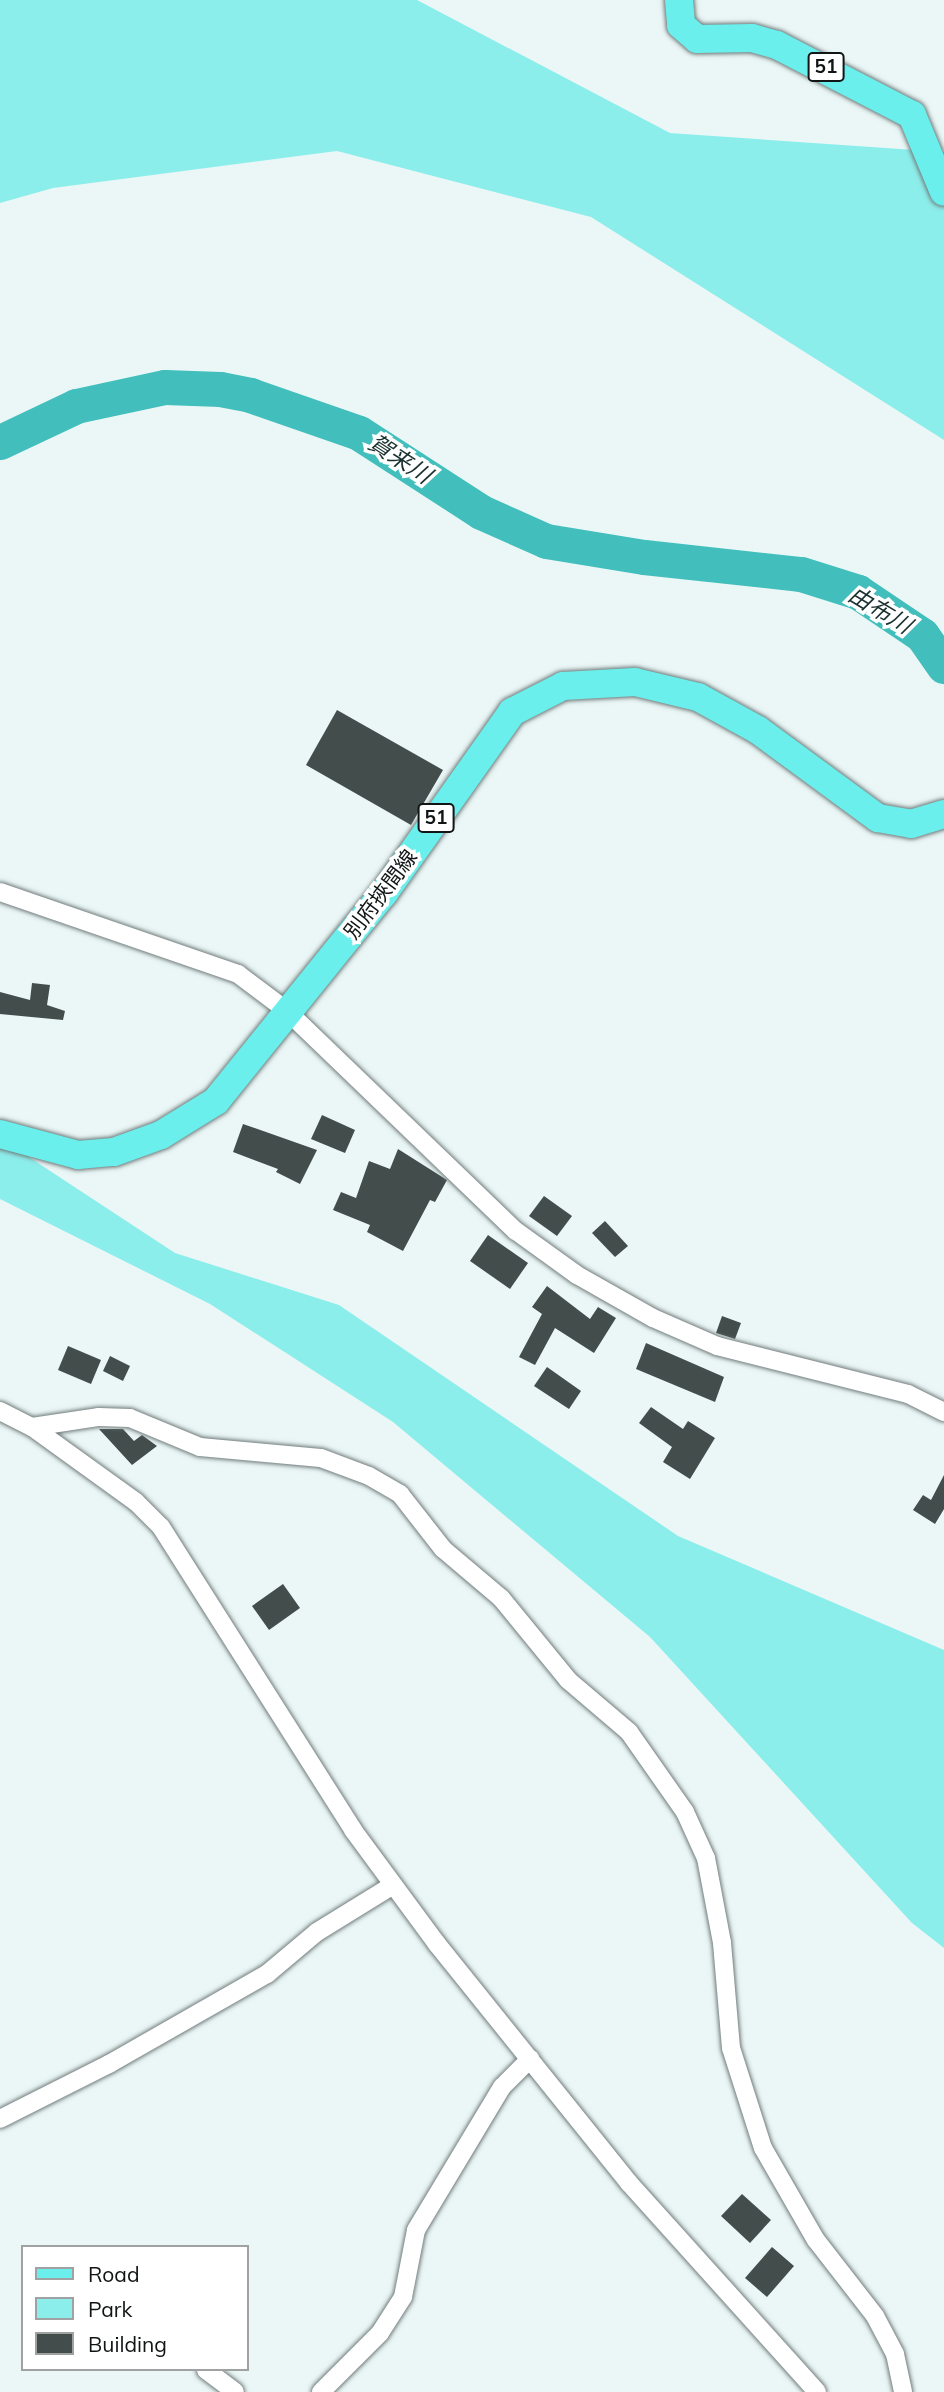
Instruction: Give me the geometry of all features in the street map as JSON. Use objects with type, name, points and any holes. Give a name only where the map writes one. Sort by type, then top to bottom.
[{"type":"main road","name":"51","points":[[679,0],[681,25],[697,39],[752,38],[777,45],[912,115],[944,192]]},
{"type":"main road","name":"別府挾間線","points":[[0,1134],[78,1155],[114,1152],[161,1135],[216,1101],[286,1010],[384,893],[512,712],[564,686],[635,682],[698,697],[758,730],[878,818],[934,818]]},
{"type":"street","points":[[0,892],[238,974],[286,1010],[472,1191],[577,1275],[653,1318],[718,1346],[908,1394],[944,1412]]},
{"type":"street","points":[[0,1411],[32,1427],[136,1502],[161,1528],[353,1830],[393,1885],[629,2183],[817,2392]]},
{"type":"street","points":[[32,1427],[99,1416],[130,1418],[200,1447],[321,1458],[369,1476],[400,1494],[443,1549],[501,1598],[568,1680],[629,1732],[685,1812],[706,1858],[722,1943],[731,2048],[763,2148],[816,2240],[875,2316],[895,2354],[903,2392]]},
{"type":"street","points":[[0,2119],[109,2064],[267,1974],[317,1932],[393,1885]]},
{"type":"street","points":[[321,2392],[380,2333],[403,2297],[416,2230],[502,2087],[530,2059]]},
{"type":"street","points":[[207,2371],[235,2392]]},
{"type":"green space","points":[[0,0],[417,0],[670,133],[944,152],[944,440],[591,217],[337,151],[53,188],[0,203]]},
{"type":"green space","points":[[0,1138],[175,1253],[339,1305],[678,1536],[944,1650],[944,1948],[912,1923],[650,1637],[393,1422],[210,1304],[0,1199]]},
{"type":"building","points":[[337,710],[443,770],[411,825],[306,765]]},
{"type":"building","points":[[32,983],[50,985],[47,1005],[65,1011],[63,1020],[0,1014],[0,992],[30,1000]]},
{"type":"building","points":[[322,1115],[355,1130],[345,1153],[311,1139]]},
{"type":"building","points":[[243,1124],[317,1150],[300,1184],[276,1172],[278,1169],[233,1152]]},
{"type":"building","points":[[398,1149],[447,1180],[435,1202],[430,1200],[403,1251],[367,1232],[370,1225],[333,1210],[341,1192],[356,1198],[369,1161],[390,1169]]},
{"type":"building","points":[[544,1196],[572,1216],[557,1236],[529,1216]]},
{"type":"building","points":[[605,1221],[628,1246],[615,1257],[592,1233]]},
{"type":"building","points":[[488,1235],[528,1263],[510,1289],[470,1261]]},
{"type":"building","points":[[547,1286],[590,1319],[598,1307],[616,1318],[594,1353],[555,1328],[535,1365],[519,1357],[542,1314],[532,1307]]},
{"type":"building","points":[[722,1316],[741,1323],[735,1339],[716,1333]]},
{"type":"building","points":[[646,1343],[724,1377],[715,1402],[636,1369]]},
{"type":"building","points":[[68,1346],[101,1360],[91,1384],[58,1370]]},
{"type":"building","points":[[110,1356],[130,1366],[123,1381],[103,1371]]},
{"type":"building","points":[[547,1367],[581,1391],[569,1409],[534,1386]]},
{"type":"building","points":[[651,1407],[683,1429],[688,1421],[715,1438],[690,1479],[663,1462],[672,1447],[639,1423]]},
{"type":"building","points":[[99,1429],[123,1429],[134,1441],[142,1435],[157,1446],[132,1465]]},
{"type":"building","points":[[944,1475],[944,1509],[935,1524],[913,1510],[923,1495],[931,1500]]},
{"type":"building","points":[[283,1584],[300,1608],[269,1630],[252,1606]]},
{"type":"building","points":[[742,2194],[771,2220],[750,2243],[721,2216]]},
{"type":"building","points":[[772,2247],[794,2266],[767,2297],[745,2278]]},
{"type":"waterway","name":"賀来川","points":[[0,442],[76,406],[165,387],[220,389],[250,395],[359,433],[481,512],[546,541],[644,557],[801,574],[858,592],[922,635],[944,666]]},
{"type":"water label","name":"由布川","points":[[880,610]]}]
